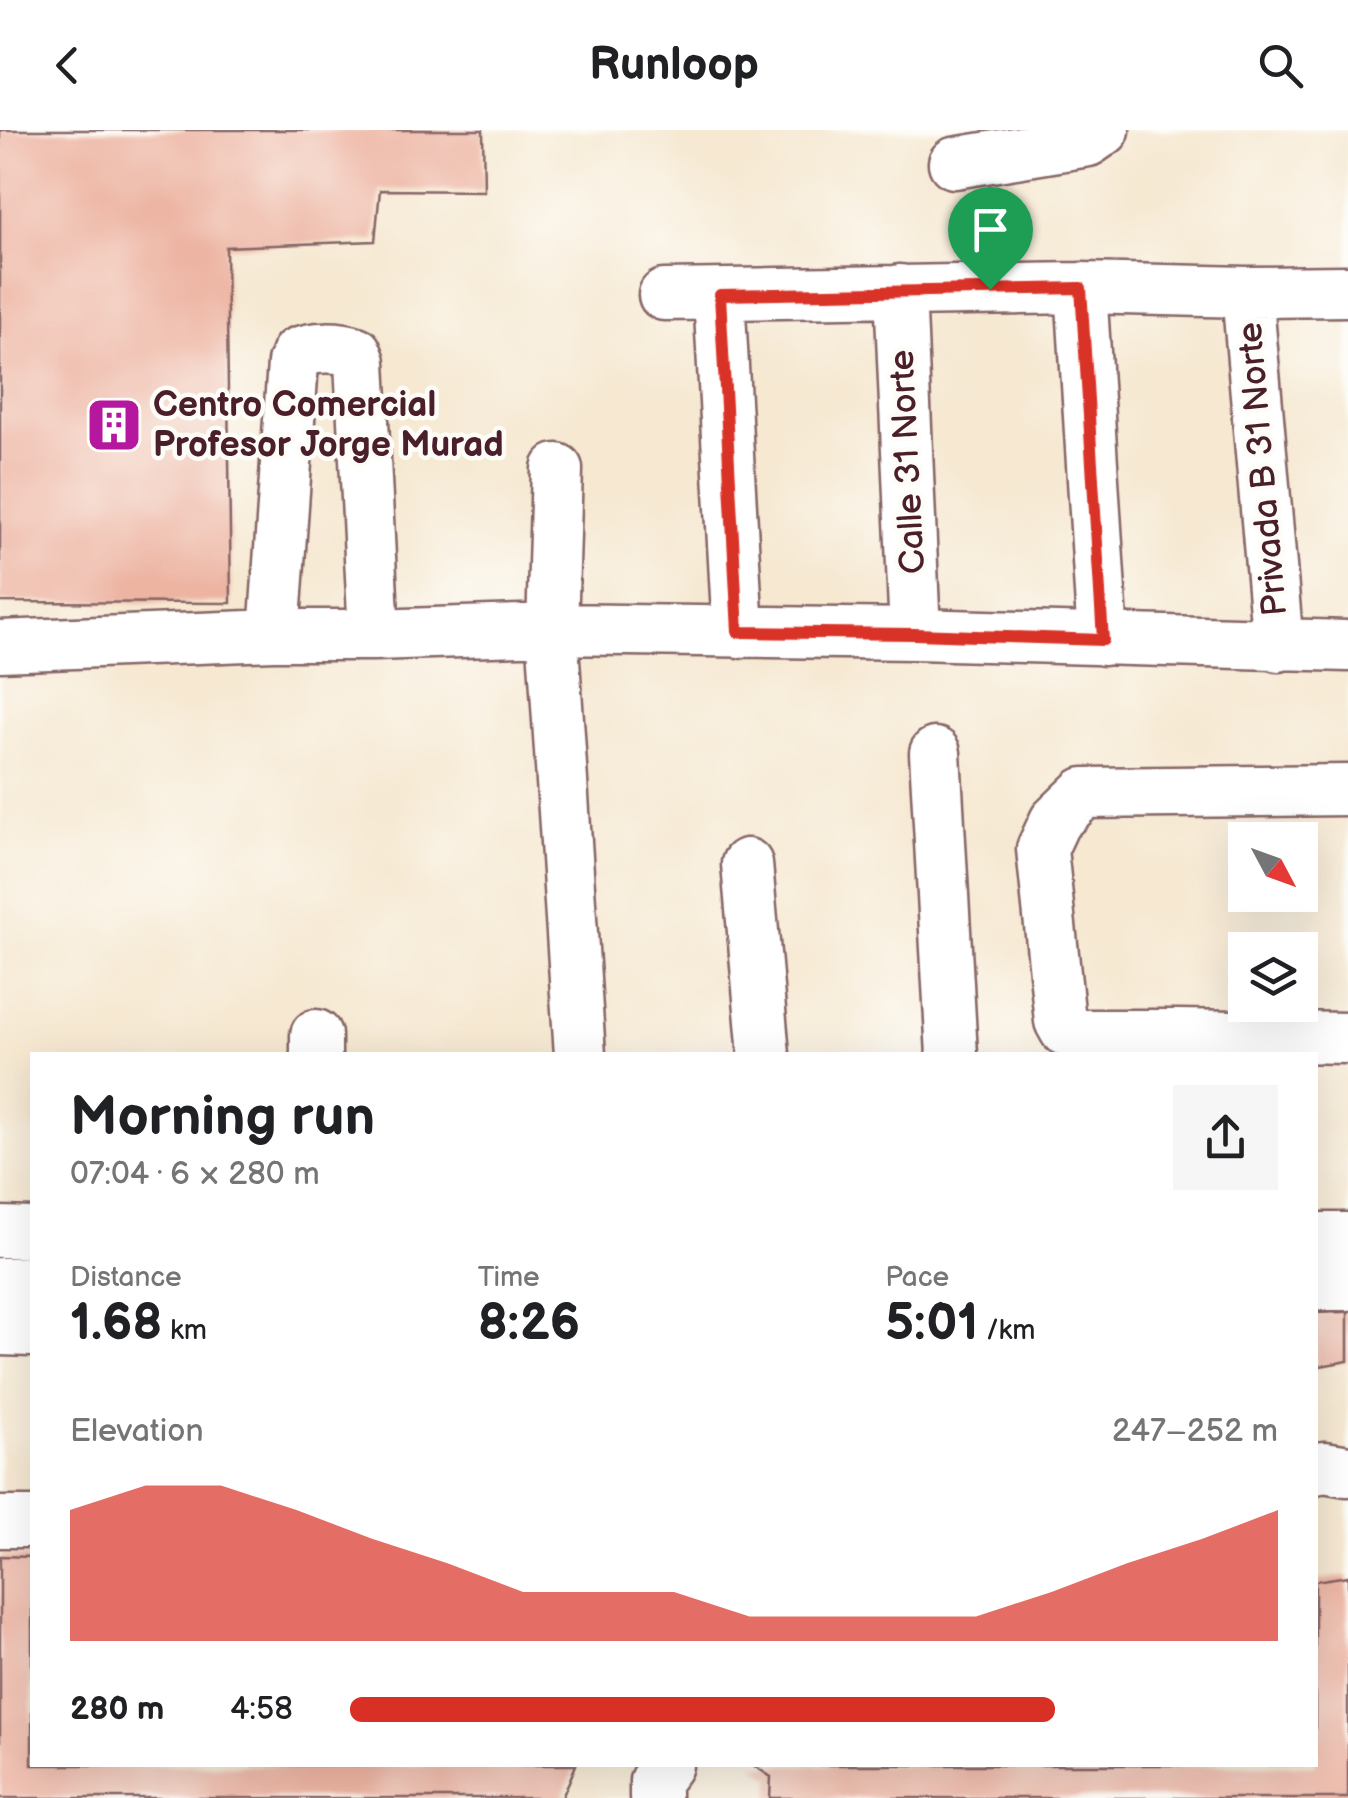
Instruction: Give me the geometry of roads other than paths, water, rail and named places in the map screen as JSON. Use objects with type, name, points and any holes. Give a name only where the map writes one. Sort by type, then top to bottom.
[{"type":"street","points":[[954,163],[1088,141],[1104,130]]},
{"type":"street","points":[[1081,288],[1103,640]]},
{"type":"street","points":[[664,295],[1081,288],[1348,291]]},
{"type":"street","name":"Calle 31 Norte","points":[[900,290],[915,634]]},
{"type":"street","name":"Privada B 31 Norte","points":[[1247,292],[1278,646]]},
{"type":"street","points":[[720,295],[738,632]]},
{"type":"street","points":[[274,635],[293,363],[298,353],[308,349],[346,348],[356,352],[360,362],[374,635]]},
{"type":"street","points":[[558,470],[552,629],[580,1052]]},
{"type":"street","points":[[0,646],[552,629],[1348,646]]},
{"type":"street","points":[[934,753],[952,1052]]},
{"type":"street","points":[[1348,790],[1084,792],[1055,821],[1042,849],[1064,1030],[1074,1035],[1178,1045],[1348,1038]]},
{"type":"street","points":[[746,864],[764,1052]]},
{"type":"street","points":[[0,1232],[30,1233]]},
{"type":"street","points":[[1318,1238],[1348,1238]]},
{"type":"street","points":[[0,1282],[30,1283]]},
{"type":"street","points":[[1318,1286],[1348,1285]]},
{"type":"street","points":[[0,1330],[30,1331]]},
{"type":"street","points":[[1318,1468],[1348,1471]]},
{"type":"street","points":[[0,1522],[30,1522]]},
{"type":"street","points":[[655,1798],[655,1781],[666,1767]]},
{"type":"place","name":"Centro Comercial Profesor Jorge Murad","points":[[114,425]]}]
